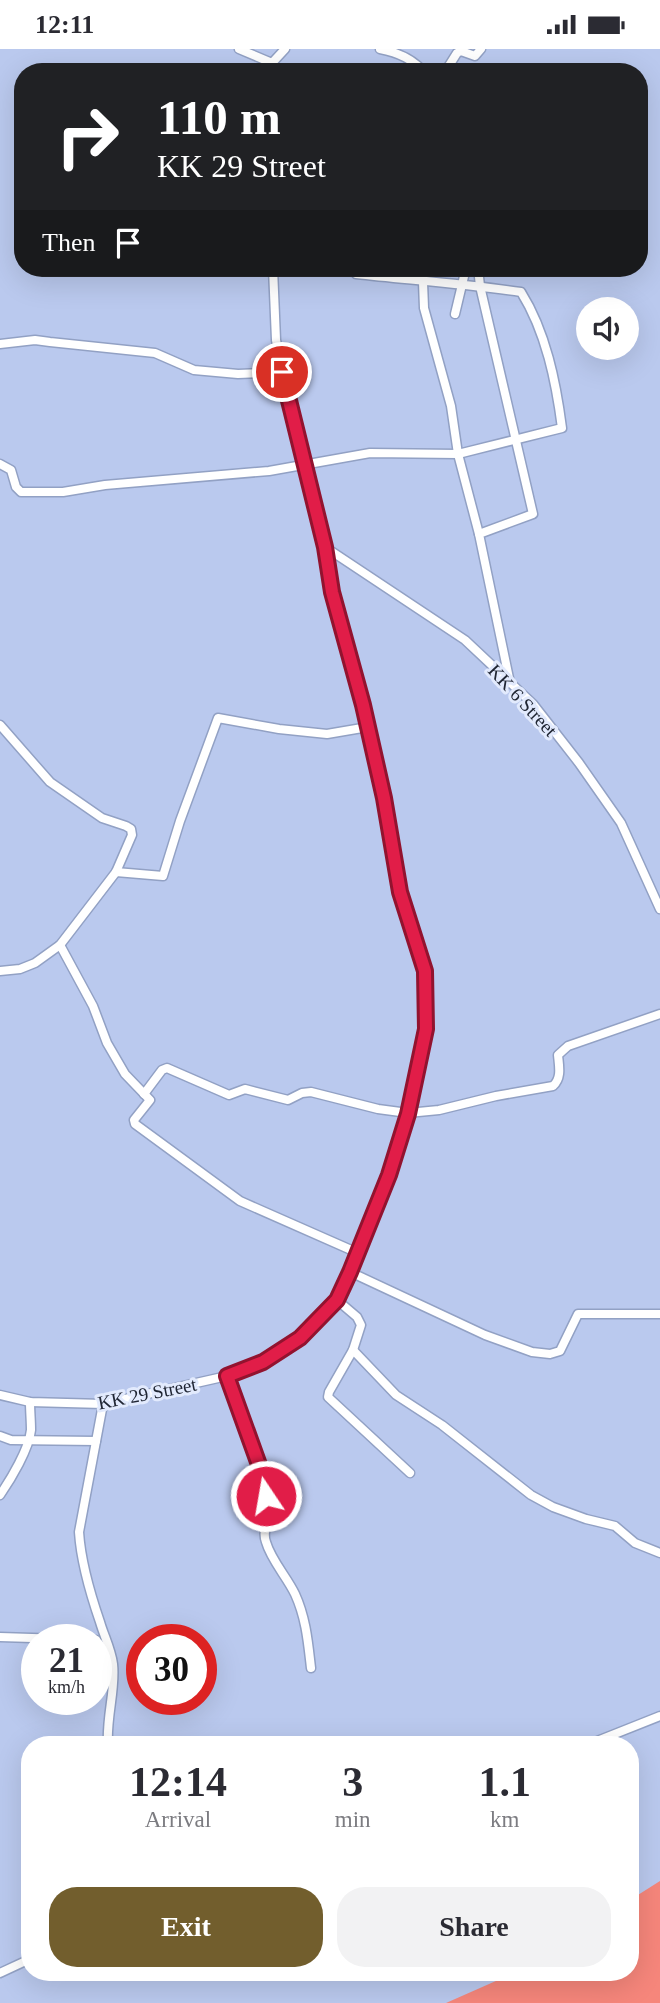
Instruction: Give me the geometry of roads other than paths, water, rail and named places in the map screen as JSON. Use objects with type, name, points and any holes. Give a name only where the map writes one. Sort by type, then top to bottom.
[{"type":"street","points":[[239,49],[264,63]]},
{"type":"street","points":[[274,63],[285,49]]},
{"type":"street","points":[[380,49],[414,63]]},
{"type":"street","points":[[451,63],[461,51],[475,56],[481,49]]},
{"type":"street","name":"KK 29 Street","points":[[0,1395],[30,1402],[103,1405],[227,1376],[263,1362],[300,1338],[337,1300],[389,1175],[408,1114],[426,1029],[425,971],[400,892],[384,798],[368,727],[332,592],[325,547],[282,372],[276,340],[272,277]]},
{"type":"street","points":[[0,464],[11,470],[16,487],[25,492],[63,492],[105,485],[256,472],[370,453],[458,454],[562,428],[556,385],[533,312],[521,292],[462,283],[381,277]]},
{"type":"street","points":[[455,314],[464,277]]},
{"type":"street","points":[[479,277],[514,442],[533,515],[479,534]]},
{"type":"street","points":[[423,282],[424,308],[451,406],[458,454],[479,534],[510,683]]},
{"type":"street","points":[[0,344],[35,340],[138,350],[164,356],[194,370],[249,375],[282,372]]},
{"type":"street","name":"KK 6 Street","points":[[325,547],[465,640],[533,704],[621,823],[660,909]]},
{"type":"street","points":[[116,872],[163,876],[218,718],[327,734],[368,727]]},
{"type":"street","points":[[0,725],[50,782],[102,818],[131,829],[132,835],[116,872],[60,945],[35,963],[20,969],[0,971]]},
{"type":"street","points":[[60,945],[93,1006],[107,1043],[125,1074],[150,1100],[134,1120],[139,1129],[240,1201],[358,1253]]},
{"type":"street","points":[[144,1094],[162,1070],[167,1068],[229,1095],[245,1089],[288,1100],[302,1093],[312,1092],[408,1114],[439,1110],[553,1086],[558,1082],[560,1051],[660,1014]]},
{"type":"street","points":[[350,1272],[485,1335],[532,1352],[550,1354],[560,1351],[578,1314],[660,1314]]},
{"type":"street","points":[[337,1300],[357,1317],[361,1325],[353,1350],[328,1397],[410,1473]]},
{"type":"street","points":[[353,1350],[396,1395],[442,1425],[531,1495],[575,1515],[615,1526],[635,1543],[660,1553]]},
{"type":"street","points":[[227,1376],[258,1462],[269,1511],[264,1538],[296,1595],[305,1618],[311,1668]]},
{"type":"street","points":[[0,1495],[10,1480],[31,1431],[30,1402]]},
{"type":"street","points":[[96,1624],[80,1553],[79,1532],[103,1405]]},
{"type":"street","points":[[0,1436],[11,1440],[96,1441]]},
{"type":"street","points":[[0,1637],[21,1638]]},
{"type":"street","points":[[112,1662],[112,1693]]},
{"type":"street","points":[[108,1715],[108,1736]]},
{"type":"street","points":[[610,1736],[660,1716]]},
{"type":"street","points":[[0,1973],[21,1963]]}]
